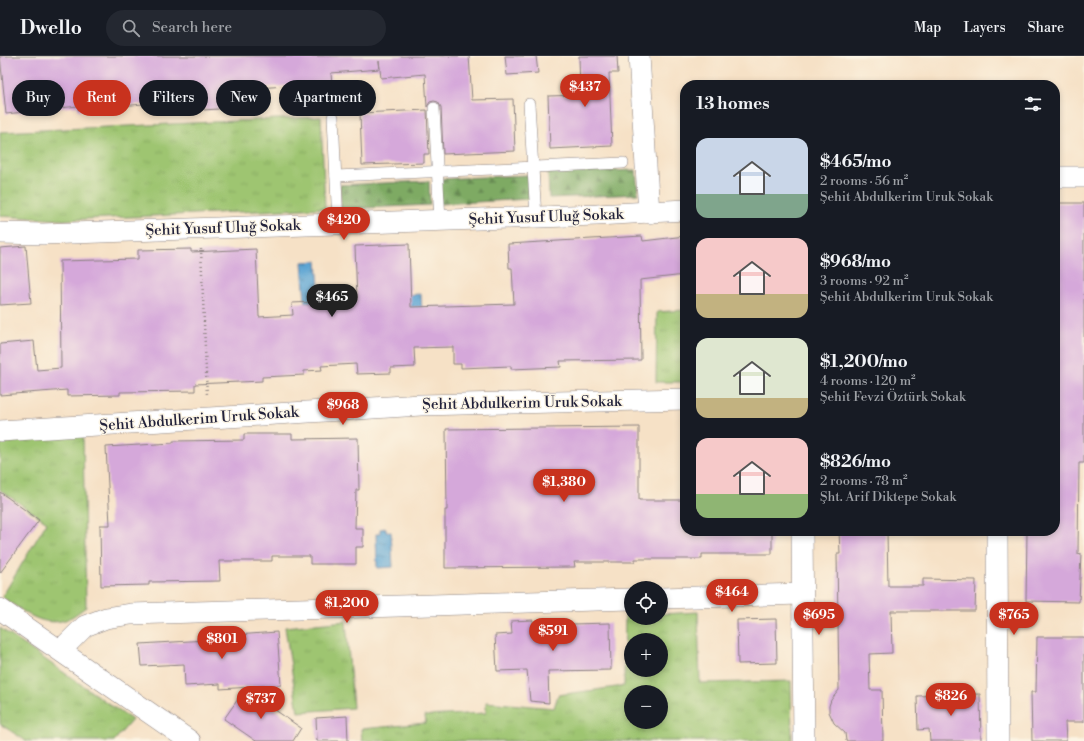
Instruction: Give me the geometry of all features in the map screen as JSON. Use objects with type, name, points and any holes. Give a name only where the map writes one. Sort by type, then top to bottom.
[{"type":"street","points":[[639,56],[649,213]]},
{"type":"street","points":[[1060,177],[1084,177]]},
{"type":"street","name":"Şehit Yusuf Uluğ Sokak","points":[[0,234],[43,234],[440,221],[649,213],[680,210]]},
{"type":"street","name":"Şehit Abdulkerim Uruk Sokak","points":[[0,431],[421,405],[680,399]]},
{"type":"street","points":[[802,536],[804,741]]},
{"type":"street","points":[[997,536],[998,741]]},
{"type":"street","points":[[668,598],[802,594]]},
{"type":"street","points":[[61,650],[85,626],[106,618],[131,614],[624,599]]},
{"type":"street","points":[[0,609],[190,741]]},
{"type":"lane","points":[[529,104],[536,217]]},
{"type":"lane","points":[[434,108],[440,221]]},
{"type":"lane","points":[[333,118],[338,224]]},
{"type":"lane","points":[[336,176],[623,163]]},
{"type":"path","points":[[200,229],[207,418]]},
{"type":"green space","points":[[321,117],[325,208],[64,220],[0,216],[0,132]]},
{"type":"green space","points":[[636,170],[638,194],[549,198],[548,173]]},
{"type":"green space","points":[[528,175],[529,199],[440,204],[439,179]]},
{"type":"green space","points":[[429,181],[430,205],[341,209],[340,185]]},
{"type":"green space","points":[[680,310],[680,382],[656,382],[657,312]]},
{"type":"green space","points":[[83,434],[86,607],[68,619],[56,622],[48,621],[24,612],[2,597],[47,522],[0,490],[0,443]]},
{"type":"green space","points":[[698,612],[700,683],[791,681],[792,741],[362,741],[361,729],[426,723],[425,716],[486,713],[486,702],[554,708],[558,695],[624,686],[624,729],[668,729],[668,685],[624,685],[624,677],[668,677],[668,633],[625,633],[625,625],[668,625],[668,614]]},
{"type":"green space","points":[[346,621],[353,708],[298,712],[285,627]]},
{"type":"green space","points":[[0,628],[132,720],[114,741],[26,741],[0,724]]},
{"type":"water","points":[[317,261],[320,301],[305,302],[302,262]]},
{"type":"water","points":[[421,294],[423,328],[406,329],[404,295]]},
{"type":"water","points":[[386,528],[386,532],[391,532],[393,567],[377,568],[376,534],[380,534],[380,529]]},
{"type":"building","points":[[0,56],[469,56],[472,100],[513,99],[515,151],[443,154],[441,107],[438,102],[434,101],[430,102],[427,107],[425,74],[381,78],[380,69],[331,73],[332,80],[279,80],[279,86],[271,87],[271,80],[216,80],[216,109],[208,110],[208,80],[139,80],[139,104],[131,105],[131,80],[73,80],[73,107],[65,107],[65,80],[12,80],[12,113],[6,114]]},
{"type":"building","points":[[505,56],[536,56],[538,73],[507,75]]},
{"type":"building","points":[[579,56],[617,56],[618,73],[609,73],[612,146],[550,149],[548,96],[580,95]]},
{"type":"building","points":[[427,110],[429,154],[424,154],[424,163],[362,165],[360,116],[376,116],[376,112]]},
{"type":"building","points":[[1060,203],[1084,203],[1084,463],[1079,463],[1078,554],[1081,553],[1079,602],[1026,601],[1027,536],[1060,536]]},
{"type":"building","points":[[642,236],[643,241],[680,237],[680,276],[640,280],[641,360],[560,361],[561,367],[511,369],[511,366],[461,368],[461,364],[453,364],[453,347],[414,348],[415,367],[391,368],[391,373],[357,374],[356,364],[321,366],[322,370],[304,371],[304,375],[262,377],[262,381],[195,384],[195,391],[120,392],[120,395],[67,396],[67,390],[0,395],[0,344],[34,341],[37,370],[61,368],[60,261],[138,259],[138,250],[191,249],[191,252],[256,249],[259,317],[293,315],[292,303],[357,300],[355,246],[409,244],[411,307],[514,304],[512,268],[509,268],[508,244]]},
{"type":"building","points":[[26,246],[31,303],[0,305],[0,248]]},
{"type":"building","points":[[639,427],[639,500],[680,500],[680,536],[772,536],[772,554],[702,554],[702,559],[635,559],[635,562],[574,562],[575,567],[445,568],[445,510],[447,510],[446,429]]},
{"type":"building","points":[[244,434],[292,434],[292,439],[358,438],[359,490],[356,490],[355,528],[363,528],[363,547],[356,547],[356,564],[310,564],[310,556],[272,556],[272,561],[219,561],[220,581],[149,582],[149,585],[101,586],[100,525],[110,525],[106,447],[173,443],[173,441],[244,440]]},
{"type":"building","points":[[0,492],[39,520],[0,573]]},
{"type":"building","points":[[839,536],[887,536],[888,586],[923,586],[923,579],[976,580],[975,611],[891,611],[892,653],[869,654],[870,690],[882,690],[883,741],[846,741],[845,733],[834,723],[829,712],[831,700],[839,690],[837,554],[840,554]]},
{"type":"building","points":[[776,619],[777,663],[738,664],[737,620]]},
{"type":"building","points":[[533,620],[533,625],[610,623],[611,670],[548,671],[549,703],[530,701],[527,670],[497,671],[495,635],[512,634],[511,621]]},
{"type":"building","points":[[277,632],[281,685],[220,689],[220,684],[185,686],[184,664],[142,666],[140,644],[223,639],[223,636]]},
{"type":"building","points":[[1037,637],[1084,637],[1084,722],[1065,722],[1066,741],[1032,741],[1031,692],[1036,692]]},
{"type":"building","points":[[245,689],[301,728],[293,741],[256,741],[224,719]]},
{"type":"building","points":[[980,694],[981,741],[930,741],[929,729],[918,730],[917,696]]},
{"type":"building","points":[[347,716],[348,741],[317,741],[316,718]]}]
